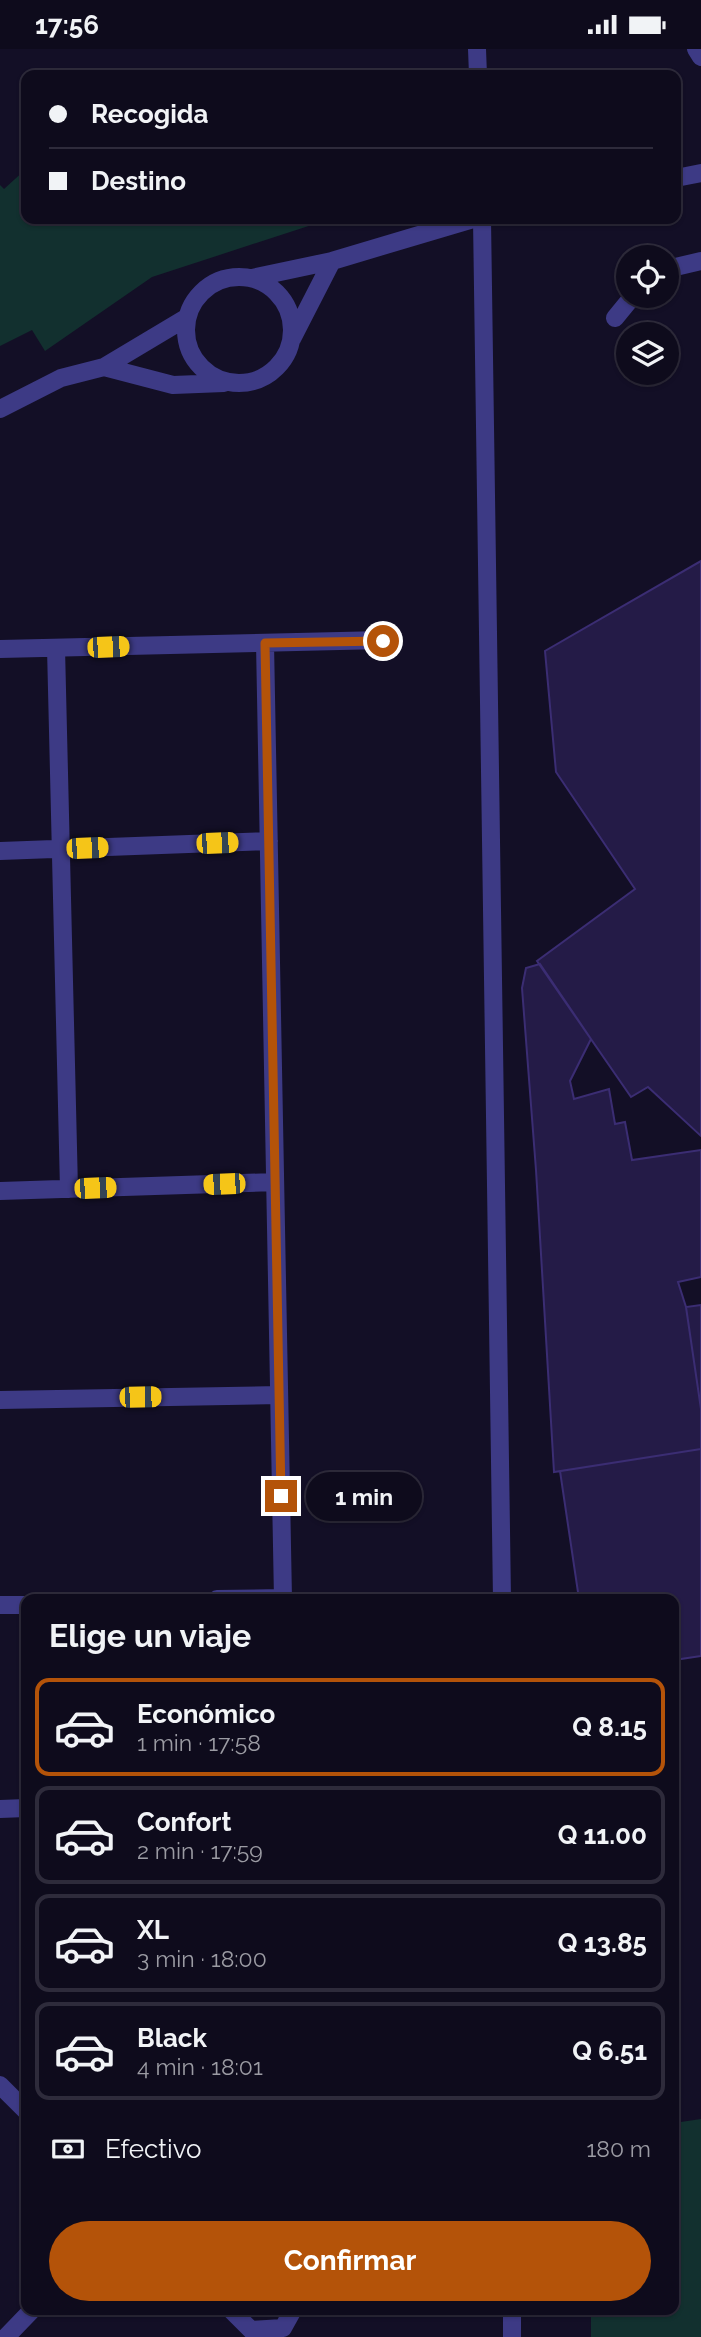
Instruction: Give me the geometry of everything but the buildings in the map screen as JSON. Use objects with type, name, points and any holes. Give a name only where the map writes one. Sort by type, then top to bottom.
[{"type":"street","points":[[477,49],[478,70]]},
{"type":"street","points":[[696,49],[701,57]]},
{"type":"street","points":[[681,177],[701,173]]},
{"type":"street","points":[[228,382],[208,374],[194,359],[186,339],[186,318],[195,299],[211,284],[231,277],[252,278],[331,261],[456,224]]},
{"type":"street","points":[[482,224],[502,1594]]},
{"type":"street","points":[[104,367],[173,385],[248,383],[268,375],[282,361],[331,261]]},
{"type":"street","points":[[679,266],[701,261]]},
{"type":"street","points":[[252,278],[270,287],[284,302],[292,321],[291,342]]},
{"type":"street","points":[[615,318],[623,308]]},
{"type":"street","points":[[0,409],[61,379],[104,367],[186,318]]},
{"type":"street","points":[[0,649],[383,641]]},
{"type":"street","points":[[265,643],[283,1594]]},
{"type":"street","points":[[56,648],[69,1189]]},
{"type":"street","points":[[0,851],[269,841]]},
{"type":"street","points":[[0,1191],[275,1182]]},
{"type":"street","points":[[0,1400],[279,1395]]},
{"type":"street","points":[[0,1605],[21,1605]]},
{"type":"street","points":[[0,1809],[21,1808]]},
{"type":"street","points":[[0,2085],[21,2106]]},
{"type":"street","points":[[6,2337],[27,2315]]},
{"type":"street","points":[[236,2315],[251,2330],[283,2328],[290,2315]]},
{"type":"street","points":[[512,2315],[512,2337]]},
{"type":"green space","points":[[21,174],[21,224],[315,224],[152,277],[45,351],[32,330],[0,346],[0,185],[4,189]]},
{"type":"green space","points":[[701,2119],[701,2337],[591,2337],[591,2315],[679,2315],[679,2122]]},
{"type":"route","points":[[281,1496],[265,643],[383,641]]}]
